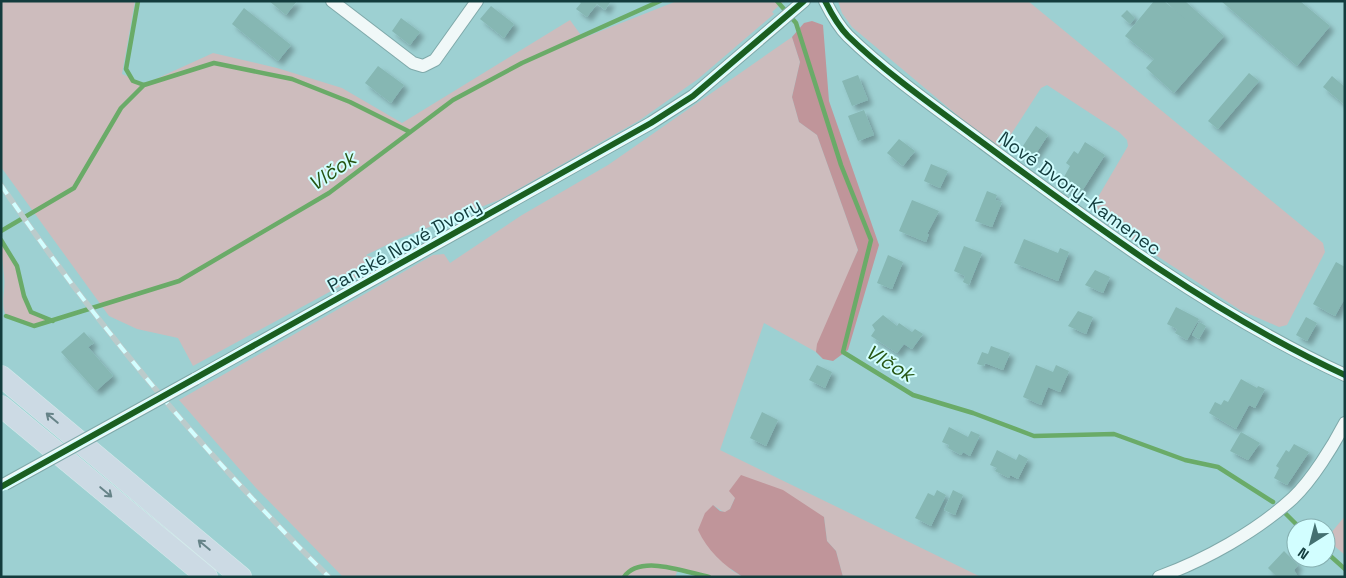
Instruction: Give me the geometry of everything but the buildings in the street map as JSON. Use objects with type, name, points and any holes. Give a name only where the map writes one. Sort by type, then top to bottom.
[{"type":"highway","points":[[1,376],[241,577]]},
{"type":"highway","points":[[1,406],[208,577]]},
{"type":"street","points":[[332,1],[412,63],[423,66],[435,60],[477,1]]},
{"type":"street","name":"Nové Dvory-Kamenec","points":[[825,1],[847,35],[929,103],[1080,214],[1188,288],[1293,348],[1345,374]]},
{"type":"street","name":"Panské Nové Dvory","points":[[3,486],[651,123],[694,96],[803,2]]},
{"type":"street","points":[[1158,577],[1222,546],[1258,524],[1293,497],[1332,446],[1345,423]]},
{"type":"shaded area","points":[[1,1],[135,1],[122,74],[145,84],[213,53],[277,68],[342,88],[402,123],[570,20],[583,38],[677,1],[784,1],[772,12],[774,14],[698,79],[640,120],[499,200],[401,238],[366,255],[376,259],[379,265],[193,366],[178,338],[137,329],[109,316],[1,167]]},
{"type":"shaded area","points":[[838,1],[1028,1],[1323,243],[1325,252],[1287,325],[1279,327],[1240,310],[1097,217],[1091,209],[1128,146],[1127,140],[1119,132],[1047,85],[1041,88],[1008,139],[999,147],[988,141],[852,27],[842,13]]},
{"type":"shaded area","points":[[812,21],[823,25],[829,101],[879,245],[848,350],[833,361],[823,359],[816,352],[817,344],[858,250],[817,135],[799,122],[792,97],[800,62],[792,37],[804,23]]},
{"type":"shaded area","points":[[792,37],[800,62],[792,97],[799,122],[817,135],[858,250],[816,352],[764,323],[720,450],[981,577],[843,577],[836,551],[827,541],[824,517],[735,498],[730,509],[725,513],[713,505],[731,570],[743,577],[697,577],[679,567],[675,577],[343,577],[256,488],[179,400],[433,255],[444,254],[450,263],[522,215],[608,165]]},
{"type":"shaded area","points":[[1,240],[17,266],[24,296],[31,311],[53,321],[34,326],[6,316],[3,306],[4,281]]},
{"type":"shaded area","points":[[741,475],[783,490],[824,517],[827,541],[836,551],[843,577],[743,577],[716,556],[698,530],[705,513],[713,505],[720,511],[725,512],[730,509],[735,498],[729,491]]},
{"type":"shaded area","points":[[1345,516],[1345,555],[1336,547],[1336,527]]},
{"type":"waterway","points":[[138,1],[126,69],[133,81],[144,85],[214,63],[292,79],[350,102],[410,132]]},
{"type":"waterway","name":"Vlčok","points":[[6,316],[34,326],[179,281],[329,193],[453,100],[522,63],[660,1]]},
{"type":"waterway","name":"Vlčok","points":[[777,1],[796,23],[841,165],[871,240],[843,352],[913,395],[973,413],[1034,436],[1114,434],[1185,460],[1218,467],[1273,502]]},
{"type":"waterway","points":[[1,231],[74,188],[121,108],[144,85]]},
{"type":"waterway","points":[[1,240],[17,266],[24,296],[31,312],[53,321]]},
{"type":"waterway","name":"Vlčok","points":[[1283,511],[1290,518]]},
{"type":"waterway","name":"Vlčok","points":[[1336,561],[1345,569]]},
{"type":"waterway","points":[[624,577],[631,570],[652,566],[664,566],[709,577]]},
{"type":"railway","points":[[1,185],[76,289],[155,389],[240,485],[329,577]]},
{"type":"cycle path","points":[[1,487],[651,123],[693,96],[804,1]]},
{"type":"cycle path","points":[[825,1],[835,20],[845,32],[895,77],[1111,236],[1202,297],[1248,325],[1345,375]]}]
